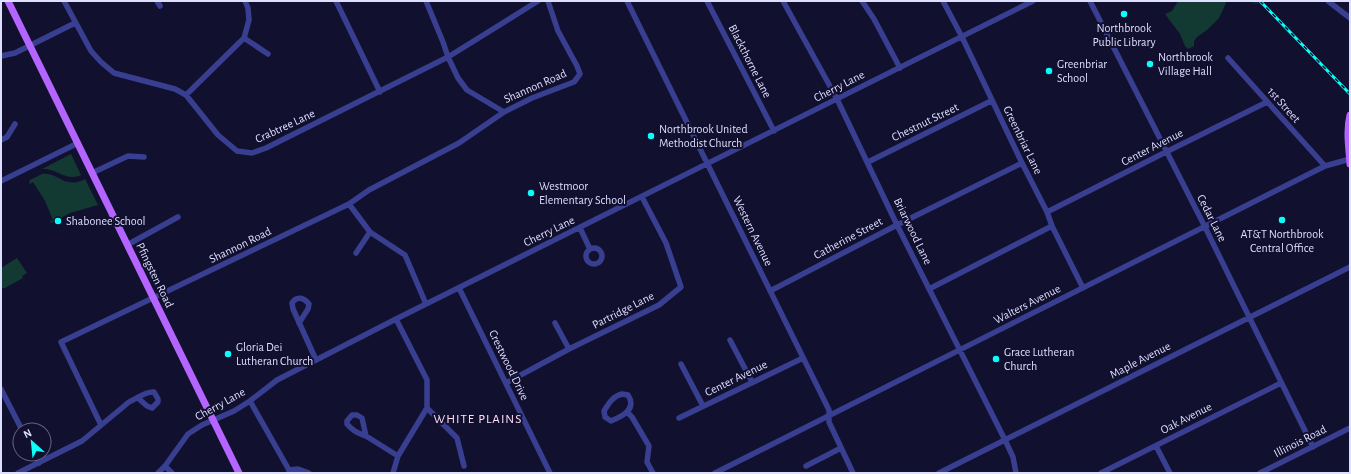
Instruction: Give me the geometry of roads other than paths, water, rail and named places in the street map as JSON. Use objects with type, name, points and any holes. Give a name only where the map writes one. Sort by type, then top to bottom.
[{"type":"main road","name":"Pfingsten Road","points":[[8,1],[239,473]]},
{"type":"main road","points":[[1350,115],[1348,122],[1350,164]]},
{"type":"street","points":[[64,1],[91,51],[100,62],[114,73],[175,90],[186,95],[244,38],[249,20],[246,1]]},
{"type":"street","points":[[336,1],[380,92]]},
{"type":"street","points":[[426,1],[458,78],[467,90],[504,112]]},
{"type":"street","name":"Crabtree Lane","points":[[186,95],[218,135],[237,151],[252,153],[266,148],[448,57],[538,1]]},
{"type":"street","name":"Shannon Road","points":[[101,425],[61,342],[349,204],[369,190],[459,143],[504,112],[532,98],[574,82],[580,74],[558,31],[548,1]]},
{"type":"street","name":"Western Avenue","points":[[628,1],[829,410],[829,422],[853,473]]},
{"type":"street","name":"Blackthorne Lane","points":[[707,1],[774,131]]},
{"type":"street","name":"Briarwood Lane","points":[[783,1],[837,100],[868,162],[896,225],[1005,440],[1013,457],[1016,473]]},
{"type":"street","points":[[862,1],[874,19],[900,68]]},
{"type":"street","name":"Greenbriar Lane","points":[[943,1],[962,37],[991,101],[1047,212],[1052,226],[1083,288]]},
{"type":"street","name":"Cherry Lane","points":[[158,473],[165,466],[188,434],[202,425],[234,411],[250,401],[277,380],[396,319],[962,37],[1026,2],[1033,1]]},
{"type":"street","name":"Cedar Lane","points":[[1090,1],[1205,227],[1313,446]]},
{"type":"street","points":[[1328,1],[1350,18]]},
{"type":"street","points":[[1,56],[15,53],[75,23]]},
{"type":"street","points":[[244,38],[268,54]]},
{"type":"street","name":"1st Street","points":[[1228,58],[1325,166]]},
{"type":"street","name":"Chestnut Street","points":[[868,162],[991,101]]},
{"type":"street","name":"Center Avenue","points":[[1047,212],[1267,102]]},
{"type":"street","points":[[1,140],[7,137],[15,124]]},
{"type":"street","points":[[1,181],[78,143]]},
{"type":"street","points":[[92,173],[128,156],[144,157]]},
{"type":"street","name":"Walters Avenue","points":[[715,473],[1325,166],[1350,159]]},
{"type":"street","name":"Catherine Street","points":[[770,291],[896,225],[1022,163]]},
{"type":"street","name":"Partridge Lane","points":[[506,383],[569,349],[659,305],[681,287],[666,243],[642,197]]},
{"type":"street","points":[[349,204],[370,232],[405,255],[426,304]]},
{"type":"street","points":[[128,245],[178,217]]},
{"type":"street","points":[[929,289],[1052,226]]},
{"type":"street","points":[[580,228],[590,249]]},
{"type":"street","points":[[356,253],[370,232]]},
{"type":"street","name":"Maple Avenue","points":[[939,473],[1350,267]]},
{"type":"street","name":"Crestwood Drive","points":[[459,288],[550,473]]},
{"type":"street","points":[[393,473],[398,456],[427,408],[427,380],[396,319]]},
{"type":"street","points":[[299,323],[316,360]]},
{"type":"street","points":[[555,323],[569,349]]},
{"type":"street","points":[[730,340],[752,382]]},
{"type":"street","name":"Center Avenue","points":[[679,418],[803,358]]},
{"type":"street","points":[[681,364],[703,406]]},
{"type":"street","name":"Oak Avenue","points":[[1101,473],[1281,383]]},
{"type":"street","points":[[1,389],[18,422]]},
{"type":"street","points":[[622,394],[628,395],[631,399],[631,405],[627,412],[611,421],[605,417],[604,411],[611,399],[622,394]]},
{"type":"street","points":[[18,473],[82,441],[129,402],[138,398]]},
{"type":"street","points":[[250,401],[289,471],[298,469],[309,473]]},
{"type":"street","points":[[427,408],[457,438],[464,466]]},
{"type":"street","points":[[627,412],[632,417],[649,446],[647,462],[653,473]]},
{"type":"street","name":"Illinois Road","points":[[1260,473],[1350,428]]},
{"type":"street","points":[[366,436],[398,456]]},
{"type":"street","points":[[1156,446],[1170,473]]},
{"type":"street","points":[[806,466],[841,448]]},
{"type":"street","points":[[165,466],[172,473]]},
{"type":"waterway","points":[[1251,1],[1258,3]]},
{"type":"railway","points":[[1260,1],[1350,94]]},
{"type":"place","name":"Northbrook Public Library","points":[[1124,14]]},
{"type":"place","name":"Northbrook Village Hall","points":[[1150,64]]},
{"type":"place","name":"Greenbriar School","points":[[1049,71]]},
{"type":"place","name":"Northbrook United Methodist Church","points":[[651,136]]},
{"type":"place","name":"Westmoor Elementary School","points":[[531,193]]},
{"type":"place","name":"AT&T Northbrook Central Office","points":[[1282,220]]},
{"type":"place","name":"Shabonee School","points":[[58,221]]},
{"type":"place","name":"Gloria Dei Lutheran Church","points":[[228,354]]},
{"type":"place","name":"Grace Lutheran Church","points":[[996,359]]},
{"type":"district","name":"WHITE PLAINS","points":[[478,418]]}]
